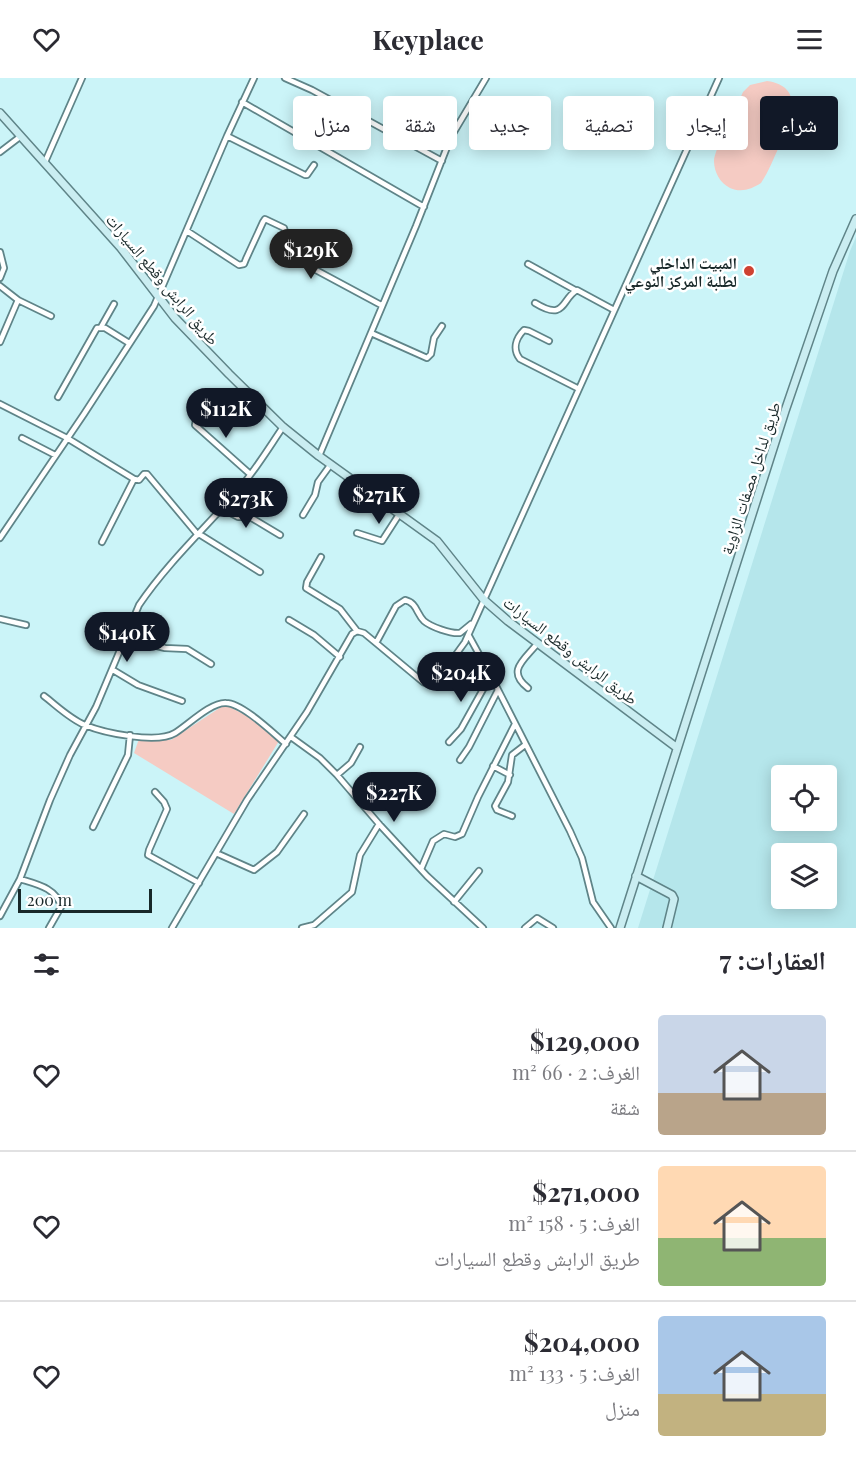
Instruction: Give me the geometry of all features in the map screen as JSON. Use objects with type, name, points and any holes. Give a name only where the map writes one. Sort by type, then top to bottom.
[{"type":"main road","name":"طريق الرابش وقطع السيارات","points":[[0,113],[121,248],[175,318],[283,427],[443,547],[484,600],[537,644],[676,747]]},
{"type":"main road","name":"طريق لداخل مصفات الزاوية","points":[[620,928],[676,747],[825,293],[856,219]]},
{"type":"main road","points":[[636,876],[672,895],[673,903],[667,928]]},
{"type":"street","points":[[45,162],[82,78]]},
{"type":"street","points":[[0,538],[159,298],[254,78]]},
{"type":"street","points":[[285,78],[312,90],[442,160]]},
{"type":"street","points":[[319,456],[424,207],[451,137],[486,78]]},
{"type":"street","points":[[172,928],[258,783],[291,737],[352,634],[362,632],[423,682],[430,685],[436,682],[469,636],[473,621],[718,78]]},
{"type":"street","points":[[242,102],[424,207]]},
{"type":"street","points":[[0,152],[21,136]]},
{"type":"street","points":[[227,136],[304,175],[307,175],[314,165]]},
{"type":"street","points":[[188,231],[239,265],[243,264],[255,244],[262,222],[269,219],[284,228],[289,247],[301,262],[381,305]]},
{"type":"street","points":[[0,252],[4,268],[0,278]]},
{"type":"street","points":[[528,264],[614,310]]},
{"type":"street","points":[[0,286],[18,300],[51,316]]},
{"type":"street","points":[[535,303],[549,309],[560,309],[576,290]]},
{"type":"street","points":[[0,342],[18,300]]},
{"type":"street","points":[[58,398],[97,328],[101,327],[114,304]]},
{"type":"street","points":[[371,333],[427,358],[431,354],[434,338],[442,326]]},
{"type":"street","points":[[101,327],[129,344]]},
{"type":"street","points":[[549,341],[529,330],[524,330],[516,343],[516,355],[579,389]]},
{"type":"street","points":[[207,402],[195,425],[250,474]]},
{"type":"street","points":[[0,404],[67,438],[134,479],[139,480],[147,474],[198,534],[260,572]]},
{"type":"street","points":[[0,916],[20,879],[50,800],[112,670],[139,605],[148,591],[236,493],[283,427]]},
{"type":"street","points":[[22,438],[55,455]]},
{"type":"street","points":[[303,515],[315,495],[318,482],[331,464]]},
{"type":"street","points":[[102,542],[134,479]]},
{"type":"street","points":[[221,508],[238,517],[250,517],[280,535]]},
{"type":"street","points":[[357,533],[382,541],[400,513]]},
{"type":"street","points":[[321,556],[306,588],[340,609],[357,632]]},
{"type":"street","points":[[375,643],[396,606],[405,600],[413,603],[423,620],[454,633],[464,630],[473,621]]},
{"type":"street","points":[[0,619],[26,625]]},
{"type":"street","points":[[289,620],[314,635],[340,657]]},
{"type":"street","points":[[126,636],[165,648],[187,649],[211,664]]},
{"type":"street","points":[[469,636],[570,831],[582,858],[595,906],[611,928]]},
{"type":"street","points":[[528,688],[521,683],[518,677],[518,667],[537,644]]},
{"type":"street","points":[[112,670],[138,685],[182,701]]},
{"type":"street","points":[[449,742],[461,729],[491,675]]},
{"type":"street","points":[[460,759],[469,747],[498,690]]},
{"type":"street","points":[[44,696],[69,716],[85,725],[130,735],[159,738],[169,737],[215,705],[223,702],[239,708],[286,744]]},
{"type":"street","points":[[421,869],[434,839],[442,834],[457,837],[462,834],[515,724]]},
{"type":"street","points":[[93,827],[129,751],[130,735]]},
{"type":"street","points":[[291,737],[320,758],[421,869],[483,928]]},
{"type":"street","points":[[512,816],[495,807],[510,775],[512,755],[525,745]]},
{"type":"street","points":[[337,775],[351,764],[360,747]]},
{"type":"street","points":[[494,766],[510,775]]},
{"type":"street","points":[[155,792],[164,802],[166,809],[148,855],[199,883]]},
{"type":"street","points":[[216,853],[254,870],[277,852],[304,814]]},
{"type":"street","points":[[302,928],[314,925],[352,892],[360,855],[379,824]]},
{"type":"street","points":[[454,902],[479,871]]},
{"type":"street","points":[[20,879],[47,888],[58,898],[61,907],[49,928]]},
{"type":"street","points":[[525,928],[537,918],[553,928]]},
{"type":"shaded area","points":[[767,81],[780,85],[790,96],[760,96],[760,150],[777,150],[761,183],[746,190],[738,190],[726,186],[718,177],[714,161],[717,150],[748,150],[748,96],[741,96],[750,85]]},
{"type":"shaded area","points":[[856,237],[856,928],[638,928],[850,251]]},
{"type":"shaded area","points":[[228,706],[249,717],[279,741],[234,814],[134,753],[139,739],[171,740],[221,707]]},
{"type":"place","name":"المبيت الداخلي لطلبة المركز النوعي","points":[[749,271]]}]
